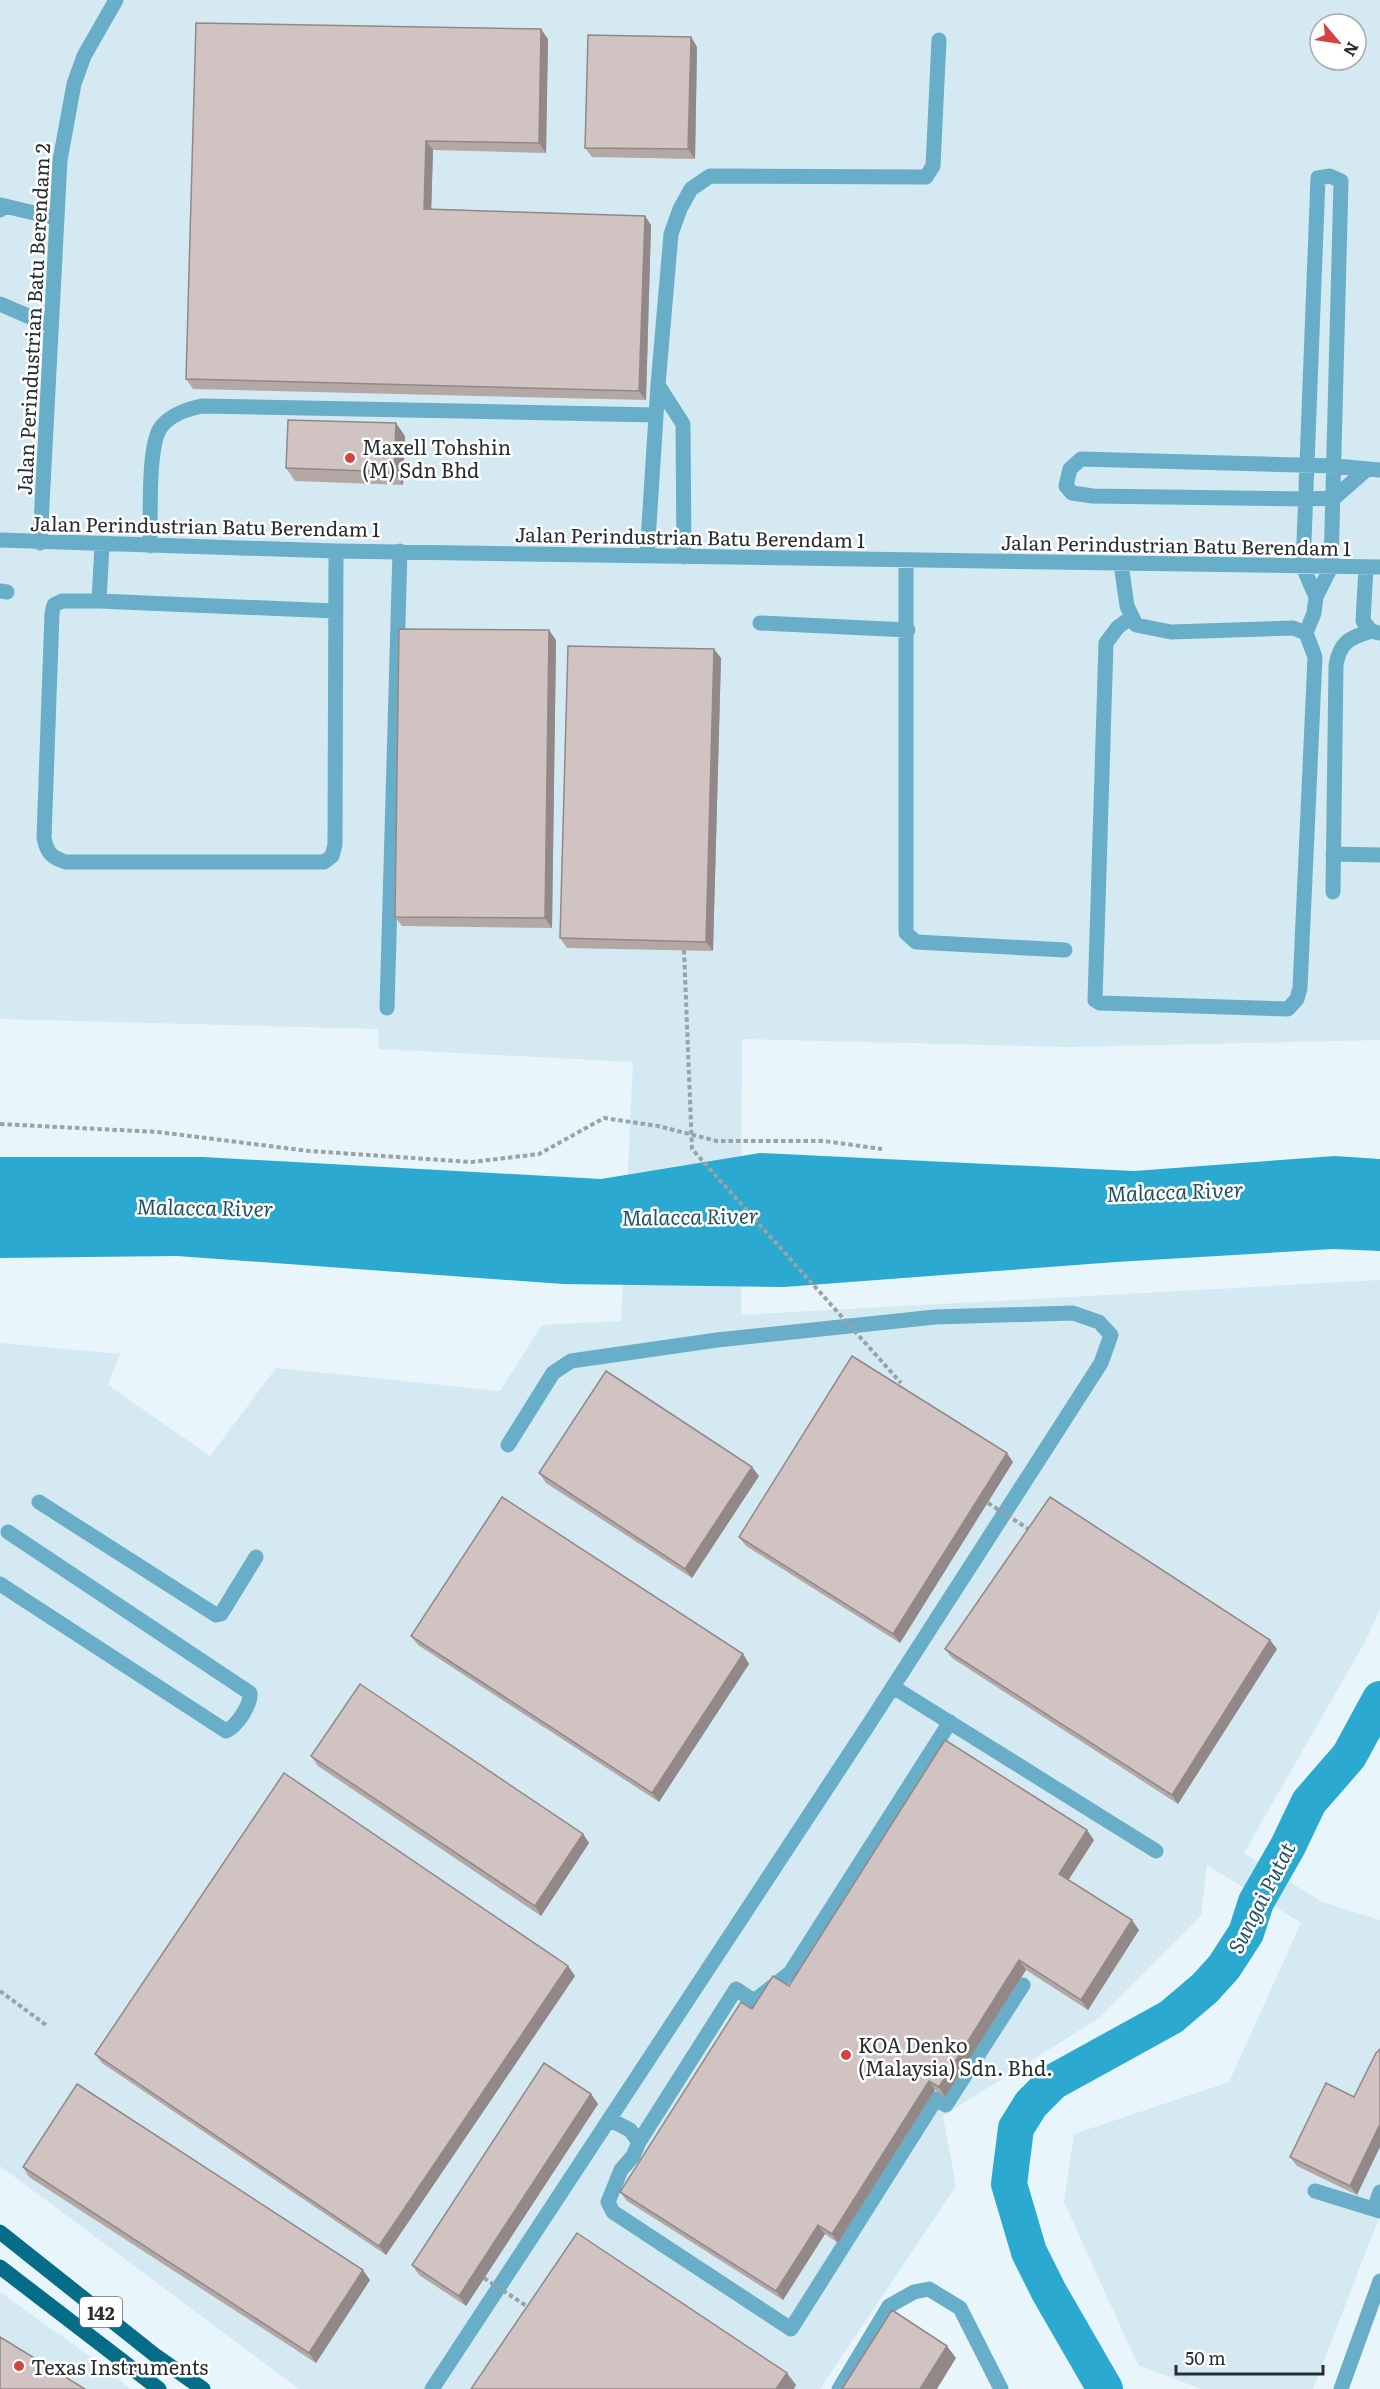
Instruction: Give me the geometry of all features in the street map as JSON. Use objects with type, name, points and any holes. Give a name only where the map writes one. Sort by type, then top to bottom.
[{"type":"main road","name":"142","points":[[0,2232],[156,2356],[203,2389]]},
{"type":"main road","name":"142","points":[[0,2267],[159,2389]]},
{"type":"street","name":"Jalan Perindustrian Batu Berendam 2","points":[[40,543],[55,218],[62,140],[74,84],[84,56],[116,0]]},
{"type":"street","points":[[647,556],[671,234],[690,189],[710,176],[926,177],[933,166],[939,40]]},
{"type":"street","points":[[1132,617],[1118,627],[1106,643],[1093,993],[1095,1000],[1100,1003],[1288,1009],[1297,999],[1300,988],[1310,798],[1315,657],[1306,633],[1314,613],[1316,597],[1331,567],[1336,465],[1341,181],[1330,176],[1318,178],[1307,465],[1304,567],[1316,597]]},
{"type":"street","points":[[0,210],[1,205],[55,218]]},
{"type":"street","points":[[0,304],[51,326]]},
{"type":"street","points":[[658,385],[683,424],[684,557]]},
{"type":"street","points":[[150,546],[153,443],[161,427],[173,416],[186,409],[202,406],[656,415]]},
{"type":"street","points":[[1081,459],[1336,465],[1373,470],[1334,498],[1094,496],[1072,493],[1066,486],[1070,469],[1081,459]]},
{"type":"street","name":"Jalan Perindustrian Batu Berendam 1","points":[[0,540],[336,551],[1373,568]]},
{"type":"street","points":[[99,601],[102,545]]},
{"type":"street","points":[[335,611],[99,601],[62,601],[54,605],[44,838],[47,850],[54,858],[66,862],[324,862],[332,856],[335,845],[336,551]]},
{"type":"street","points":[[387,1008],[400,551]]},
{"type":"street","points":[[906,560],[908,630],[906,933],[916,942],[1065,950]]},
{"type":"street","points":[[1121,564],[1127,606],[1136,625],[1171,632],[1293,628],[1306,633]]},
{"type":"street","points":[[1373,568],[1362,621],[1375,632]]},
{"type":"street","points":[[760,623],[908,630]]},
{"type":"street","points":[[1333,892],[1338,650],[1347,639],[1375,632]]},
{"type":"street","points":[[1333,854],[1380,855]]},
{"type":"street","points":[[432,2389],[892,1687],[1101,1363],[1111,1335],[1099,1322],[1073,1312],[935,1317],[705,1341],[571,1361],[553,1373],[508,1445]]},
{"type":"street","points":[[39,1502],[216,1615],[221,1614],[256,1557]]},
{"type":"street","points":[[0,1584],[226,1731],[233,1728],[250,1700],[250,1693],[8,1532]]},
{"type":"street","points":[[892,1687],[1156,1851]]},
{"type":"street","points":[[950,1722],[790,1973],[754,2001],[736,1989],[639,2142],[633,2156],[621,2170],[608,2202],[613,2212],[791,2329],[936,2098],[946,2105],[1023,1985]]},
{"type":"street","points":[[609,2119],[630,2130],[639,2142]]},
{"type":"street","points":[[1315,2191],[1377,2210],[1380,2192]]},
{"type":"street","points":[[1341,2389],[1380,2281]]},
{"type":"street","points":[[839,2389],[889,2306],[914,2292],[929,2289],[960,2308],[1001,2389]]},
{"type":"path","points":[[684,950],[692,1149],[902,1383]]},
{"type":"path","points":[[0,1124],[158,1132],[309,1152],[472,1162],[539,1154],[604,1118],[658,1126],[717,1141],[824,1141],[882,1149]]},
{"type":"path","points":[[988,1503],[1038,1536]]},
{"type":"path","points":[[0,1991],[46,2025]]},
{"type":"path","points":[[484,2278],[541,2315]]},
{"type":"shaded area","points":[[0,0],[1380,0],[1380,1040],[1066,1047],[742,1039],[741,1315],[1380,1280],[1380,1609],[1366,1640],[1244,1853],[1322,1902],[1380,1920],[1380,2215],[1313,2389],[1201,2389],[1138,2365],[1064,2202],[1074,2134],[1229,2082],[1301,1923],[1207,1865],[1201,1916],[1099,2018],[943,2116],[956,2186],[820,2389],[299,2389],[0,2166],[0,1343],[120,1354],[108,1385],[210,1456],[276,1368],[500,1391],[542,1325],[621,1321],[633,1062],[379,1049],[378,1029],[0,1019]]},
{"type":"shaded area","points":[[0,2292],[102,2365],[130,2389],[0,2389]]},
{"type":"water","name":"Malacca River","points":[[760,1153],[1134,1171],[1335,1156],[1380,1159],[1380,1251],[1333,1249],[1116,1262],[784,1287],[563,1284],[177,1256],[0,1258],[0,1157],[203,1157],[601,1179]]},
{"type":"building","points":[[196,23],[541,29],[539,143],[426,141],[424,209],[645,216],[639,391],[186,379]]},
{"type":"building","points":[[588,35],[691,37],[688,149],[585,148]]},
{"type":"building","name":"Maxell Tohshin (M) Sdn Bhd","points":[[288,420],[396,423],[394,472],[286,468]]},
{"type":"building","points":[[399,629],[549,630],[545,918],[395,917]]},
{"type":"building","points":[[568,646],[714,649],[706,942],[560,938]]},
{"type":"building","points":[[852,1356],[1007,1453],[893,1634],[739,1537]]},
{"type":"building","points":[[606,1371],[752,1467],[685,1569],[539,1473]]},
{"type":"building","points":[[502,1497],[743,1654],[652,1793],[411,1636]]},
{"type":"building","points":[[1050,1497],[1270,1640],[1172,1795],[945,1649]]},
{"type":"building","points":[[360,1684],[583,1834],[535,1906],[311,1756]]},
{"type":"building","name":"KOA Denko (Malaysia) Sdn. Bhd.","points":[[945,1740],[1087,1830],[1059,1874],[1132,1920],[1081,2000],[1019,1960],[939,2087],[929,2081],[832,2234],[818,2225],[776,2291],[620,2192],[741,2002],[752,2009],[773,1976],[789,1986]]},
{"type":"building","points":[[284,1773],[568,1966],[379,2246],[95,2054]]},
{"type":"building","points":[[1380,2049],[1380,2124],[1350,2186],[1290,2157],[1326,2083],[1354,2097]]},
{"type":"building","points":[[544,2063],[591,2094],[459,2296],[412,2265]]},
{"type":"building","points":[[77,2084],[363,2270],[309,2353],[23,2167]]},
{"type":"building","points":[[577,2233],[787,2373],[776,2389],[471,2389]]},
{"type":"building","points":[[892,2310],[947,2346],[920,2389],[842,2389]]},
{"type":"building","name":"Texas Instruments","points":[[0,2337],[85,2389],[0,2389]]},
{"type":"waterway","name":"Sungai Putat","points":[[1105,2389],[1049,2292],[1029,2252],[1009,2184],[1016,2128],[1031,2104],[1053,2082],[1171,2017],[1205,1988],[1224,1967],[1246,1933],[1256,1902],[1288,1846],[1309,1802],[1349,1756],[1380,1699]]},
{"type":"place","name":"Maxell Tohshin (M) Sdn Bhd","points":[[350,458]]},
{"type":"place","name":"KOA Denko (Malaysia) Sdn. Bhd.","points":[[846,2055]]},
{"type":"place","name":"Texas Instruments","points":[[19,2366]]}]
